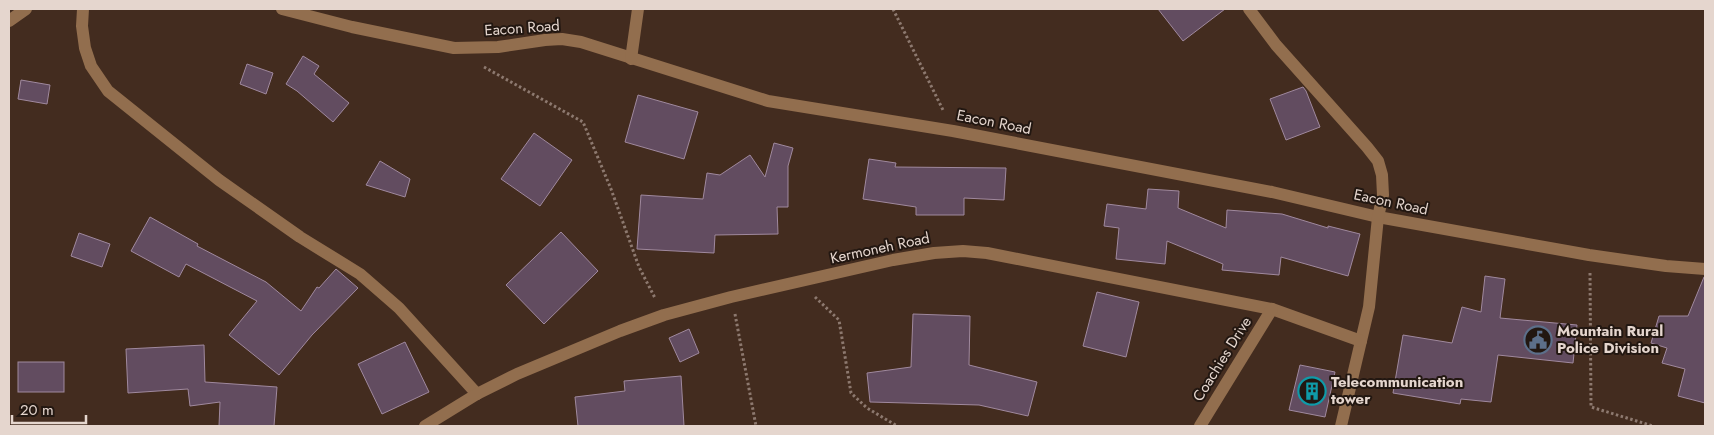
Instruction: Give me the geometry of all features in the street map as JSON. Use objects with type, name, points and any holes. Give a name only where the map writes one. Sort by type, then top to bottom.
[{"type":"street","points":[[9,21],[26,9]]},
{"type":"street","points":[[83,9],[82,26],[85,48],[91,66],[108,91],[219,180],[300,237],[360,274],[398,308],[477,394]]},
{"type":"street","name":"Eacon Road","points":[[282,9],[352,27],[454,48],[498,47],[562,39],[581,42],[768,101],[953,131],[1272,192],[1378,217],[1589,255],[1666,266],[1705,268]]},
{"type":"street","points":[[631,59],[638,9]]},
{"type":"street","points":[[1249,9],[1276,45],[1367,146],[1378,161],[1382,175],[1383,195],[1378,217],[1369,307],[1341,426]]},
{"type":"street","name":"Kermoneh Road","points":[[425,426],[477,394],[517,374],[620,331],[731,297],[934,252],[963,251],[987,253],[1272,309],[1361,341]]},
{"type":"street","name":"Coachies Drive","points":[[1200,426],[1272,309]]},
{"type":"path","points":[[893,9],[953,131]]},
{"type":"path","points":[[482,66],[583,122],[611,189],[639,266],[664,316]]},
{"type":"path","points":[[1589,255],[1591,407],[1653,426]]},
{"type":"path","points":[[801,282],[839,320],[851,393],[867,408],[897,426]]},
{"type":"path","points":[[731,297],[756,426]]},
{"type":"building","points":[[1158,9],[1225,9],[1183,41]]},
{"type":"building","points":[[303,56],[319,66],[314,74],[349,103],[333,122],[286,84]]},
{"type":"building","points":[[247,64],[273,73],[266,94],[240,84]]},
{"type":"building","points":[[21,80],[50,85],[47,104],[18,99]]},
{"type":"building","points":[[1303,87],[1320,127],[1286,140],[1270,99]]},
{"type":"building","points":[[638,95],[698,112],[684,159],[625,142]]},
{"type":"building","points":[[534,133],[572,160],[540,206],[501,179]]},
{"type":"building","points":[[774,143],[793,148],[788,166],[788,207],[777,207],[778,234],[715,235],[714,253],[637,249],[641,195],[703,199],[707,173],[720,175],[750,155],[765,177]]},
{"type":"building","points":[[869,159],[896,163],[895,167],[1006,168],[1004,200],[964,198],[964,215],[916,215],[916,207],[863,199]]},
{"type":"building","points":[[380,161],[410,179],[405,197],[366,185]]},
{"type":"building","points":[[1148,189],[1179,191],[1178,208],[1226,228],[1227,210],[1282,214],[1328,228],[1328,226],[1360,234],[1348,276],[1281,257],[1279,275],[1222,270],[1223,264],[1167,241],[1165,264],[1116,259],[1119,228],[1104,226],[1107,204],[1146,209]]},
{"type":"building","points":[[150,217],[198,244],[197,246],[266,282],[301,311],[317,287],[319,288],[336,269],[358,288],[312,335],[279,375],[229,335],[257,301],[186,264],[179,277],[131,251]]},
{"type":"building","points":[[561,232],[598,271],[544,324],[506,285]]},
{"type":"building","points":[[79,233],[110,244],[102,267],[71,256]]},
{"type":"building","points":[[1485,276],[1505,279],[1500,318],[1577,325],[1573,363],[1498,355],[1491,402],[1461,399],[1460,404],[1393,393],[1403,335],[1452,343],[1462,307],[1481,312]]},
{"type":"building","points":[[1704,277],[1705,403],[1678,396],[1685,369],[1662,363],[1667,348],[1651,343],[1659,316],[1688,316]]},
{"type":"building","points":[[1097,292],[1139,302],[1126,357],[1083,346]]},
{"type":"building","points":[[913,314],[970,316],[969,365],[1037,382],[1028,416],[979,405],[870,402],[867,373],[911,367]]},
{"type":"building","points":[[689,329],[699,353],[680,362],[669,338]]},
{"type":"building","points":[[405,342],[429,392],[382,414],[358,364]]},
{"type":"building","points":[[204,345],[205,382],[277,387],[274,426],[219,426],[220,402],[190,406],[188,389],[128,393],[126,349]]},
{"type":"building","points":[[18,362],[64,362],[64,392],[18,392]]},
{"type":"building","name":"Telecommunication tower","points":[[1300,365],[1335,372],[1325,417],[1289,410]]},
{"type":"building","points":[[681,376],[684,426],[578,426],[575,397],[625,391],[624,381]]},
{"type":"place","name":"Mountain Rural Police Division","points":[[1538,340]]},
{"type":"place","name":"Telecommunication tower","points":[[1312,391]]}]
